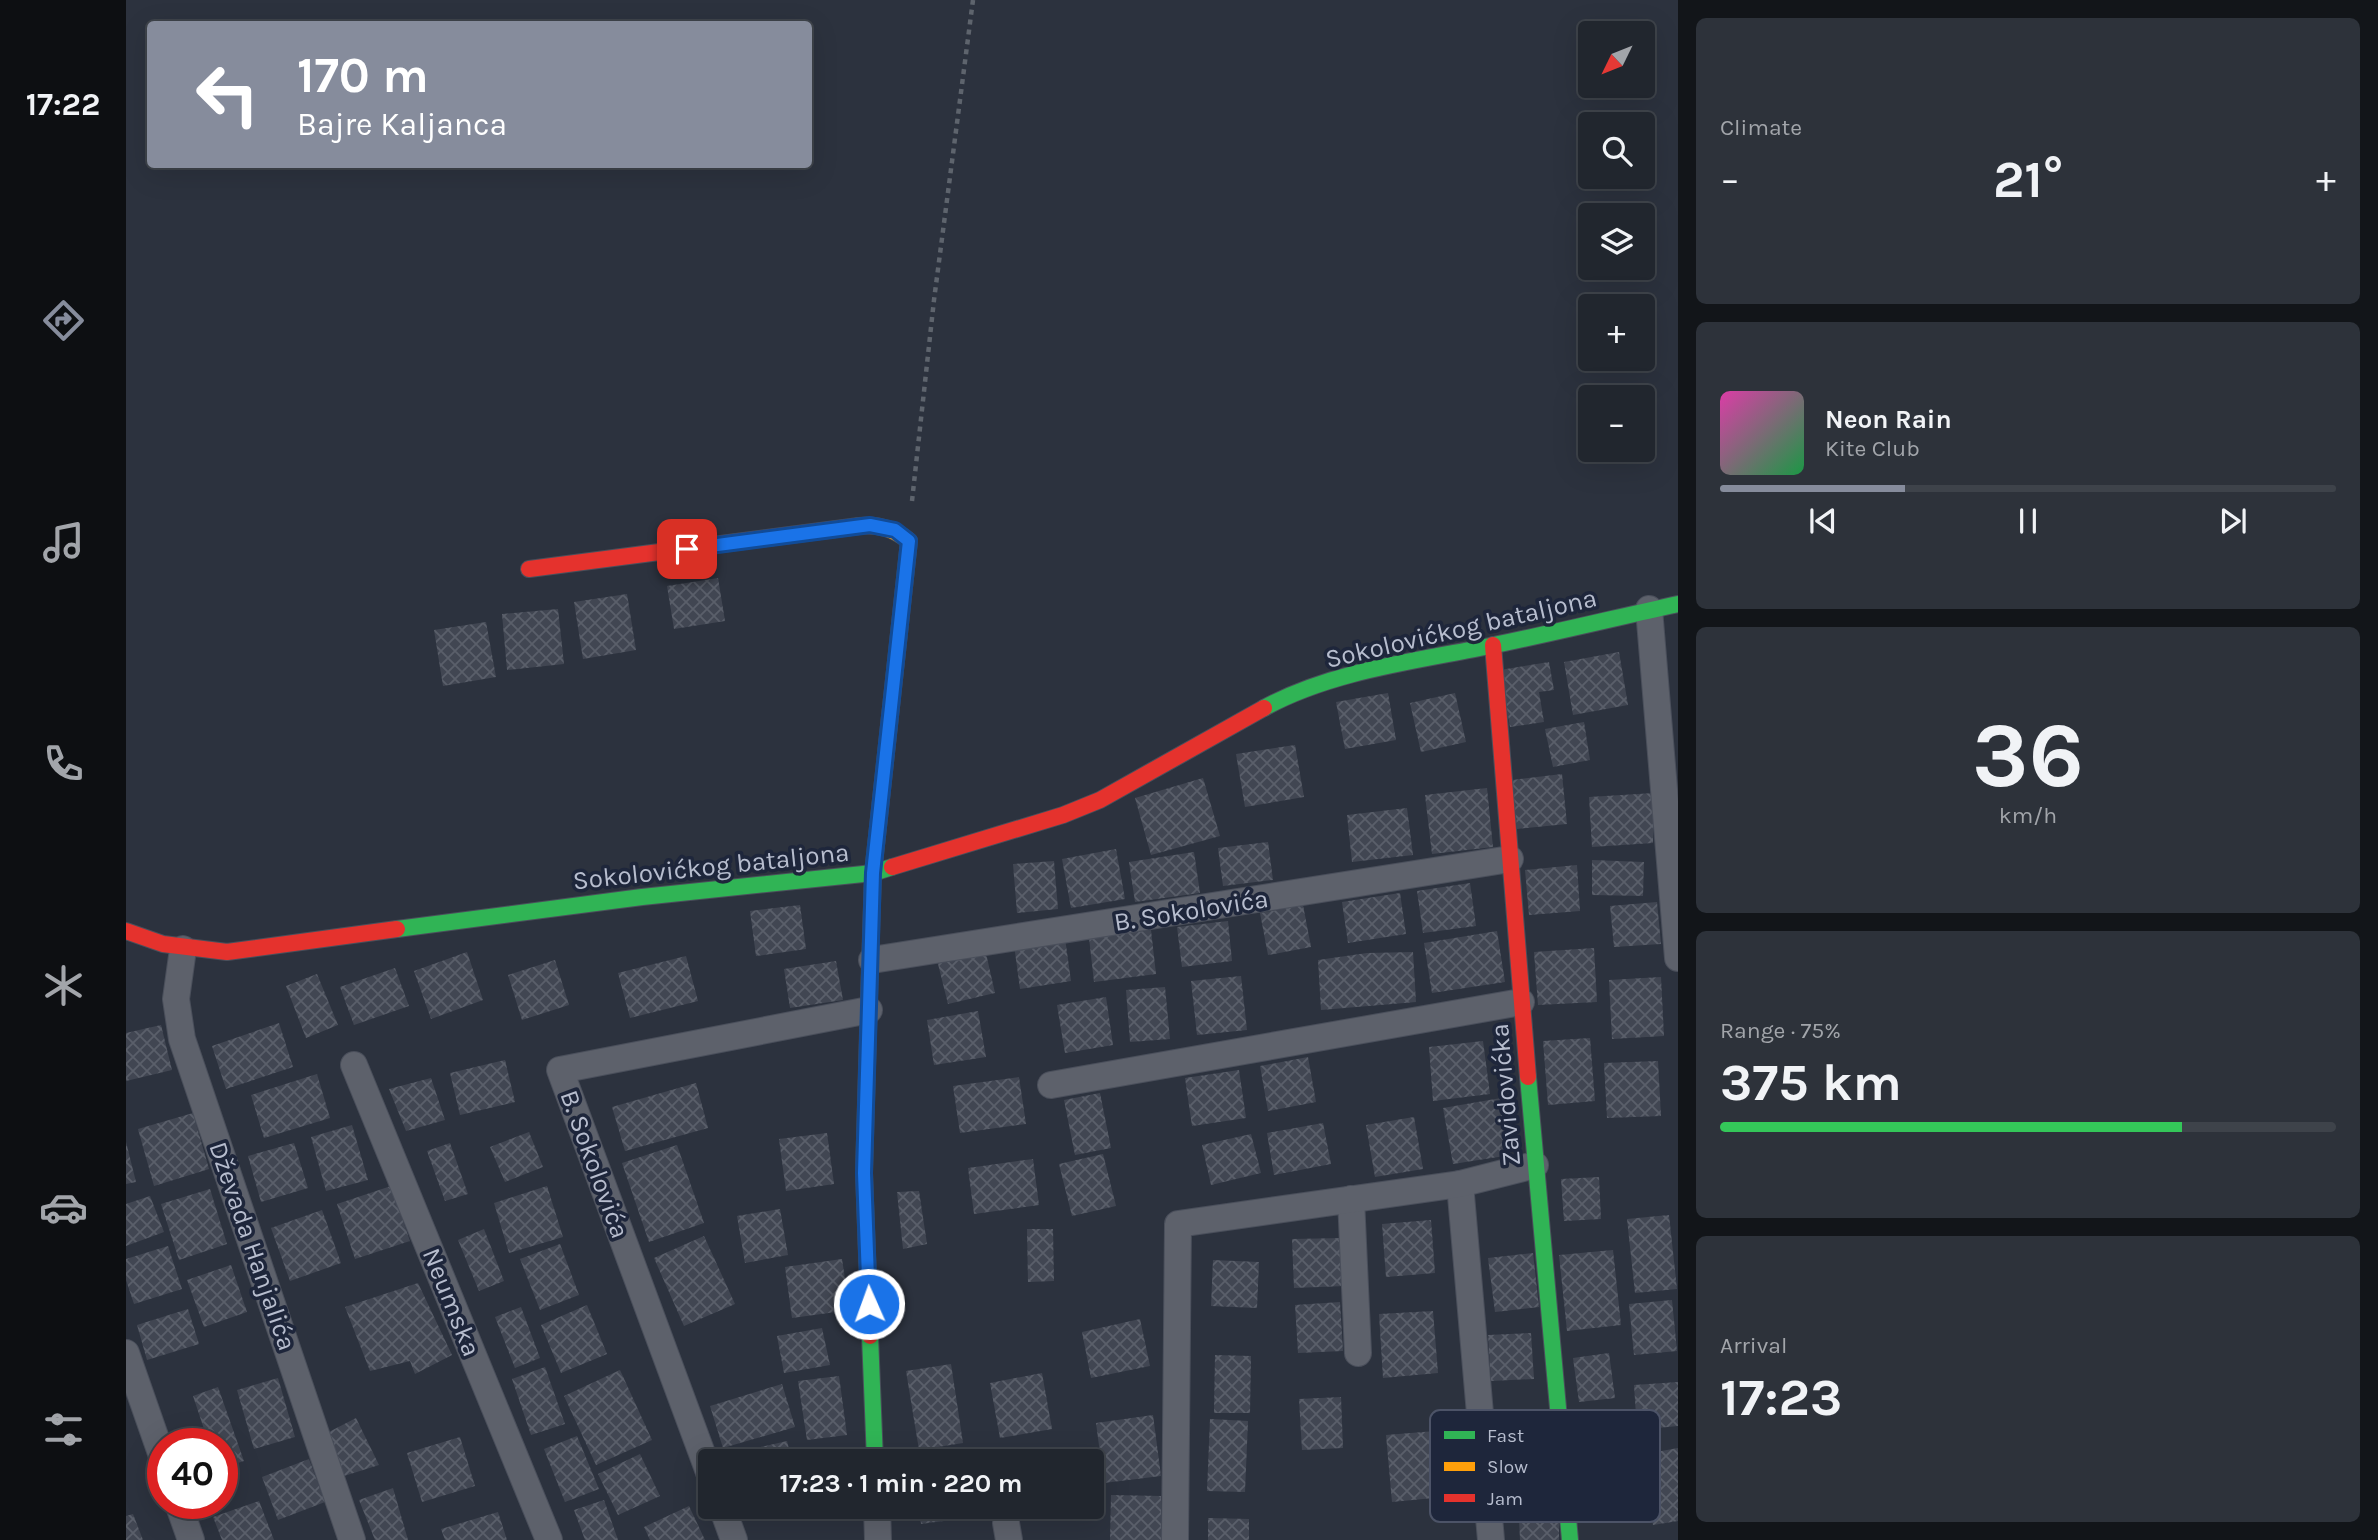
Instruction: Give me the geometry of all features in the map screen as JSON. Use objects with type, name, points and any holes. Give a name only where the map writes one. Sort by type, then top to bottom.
[{"type":"street","points":[[529,569],[870,525],[895,530],[909,541],[873,873],[864,1173],[875,1449]]},
{"type":"street","name":"Sokolovićkog bataljona","points":[[126,931],[138,937],[183,949],[228,951],[267,948],[642,897],[873,873],[1020,829],[1100,800],[1286,696],[1376,668],[1678,604]]},
{"type":"street","points":[[1649,609],[1678,958]]},
{"type":"street","name":"Zavidovićka","points":[[1493,645],[1521,1002],[1558,1410]]},
{"type":"street","name":"B. Sokolovića","points":[[872,960],[1510,859]]},
{"type":"street","name":"Dževada Hanjalića","points":[[183,949],[176,999],[182,1039],[352,1540]]},
{"type":"street","points":[[1051,1085],[1521,1002]]},
{"type":"street","name":"B. Sokolovića","points":[[700,1449],[559,1070],[869,1010]]},
{"type":"street","name":"Neumska","points":[[354,1065],[549,1540]]},
{"type":"street","points":[[1175,1540],[1178,1224],[1460,1184],[1535,1165]]},
{"type":"street","points":[[1460,1184],[1480,1410]]},
{"type":"street","points":[[1351,1199],[1358,1353]]},
{"type":"street","points":[[126,1353],[152,1428]]},
{"type":"street","points":[[184,1519],[191,1540]]},
{"type":"street","points":[[726,1519],[734,1540]]},
{"type":"street","points":[[877,1519],[878,1540]]},
{"type":"street","points":[[1489,1522],[1491,1540]]},
{"type":"street","name":"Zavidovićka","points":[[1568,1522],[1570,1540]]},
{"type":"path","points":[[909,541],[934,300],[973,0]]},
{"type":"building","points":[[718,578],[725,621],[674,629],[667,586]]},
{"type":"building","points":[[627,594],[636,650],[583,659],[574,602]]},
{"type":"building","points":[[558,609],[564,664],[507,670],[502,614]]},
{"type":"building","points":[[486,622],[496,677],[443,686],[434,630]]},
{"type":"building","points":[[1619,652],[1628,705],[1573,715],[1564,662]]},
{"type":"building","points":[[1549,662],[1554,690],[1539,692],[1544,722],[1510,727],[1500,670]]},
{"type":"building","points":[[1388,693],[1396,740],[1345,749],[1336,702]]},
{"type":"building","points":[[1455,693],[1466,742],[1421,752],[1410,703]]},
{"type":"building","points":[[1584,722],[1590,760],[1553,767],[1545,729]]},
{"type":"building","points":[[1295,745],[1304,797],[1245,807],[1236,754]]},
{"type":"building","points":[[1562,774],[1567,824],[1517,829],[1512,780]]},
{"type":"building","points":[[1203,778],[1220,836],[1151,855],[1135,798]]},
{"type":"building","points":[[1487,788],[1493,847],[1432,854],[1425,795]]},
{"type":"building","points":[[1654,793],[1653,843],[1592,847],[1589,797]]},
{"type":"building","points":[[1407,808],[1413,855],[1352,862],[1347,815]]},
{"type":"building","points":[[1268,842],[1273,880],[1223,886],[1218,848]]},
{"type":"building","points":[[1116,849],[1125,899],[1071,908],[1062,859]]},
{"type":"building","points":[[1194,852],[1200,893],[1135,902],[1129,862]]},
{"type":"building","points":[[1592,860],[1644,862],[1643,896],[1592,895]]},
{"type":"building","points":[[1054,861],[1058,909],[1017,913],[1013,864]]},
{"type":"building","points":[[1577,865],[1580,911],[1529,915],[1525,870]]},
{"type":"building","points":[[1470,883],[1476,926],[1423,933],[1417,891]]},
{"type":"building","points":[[1400,893],[1406,934],[1348,943],[1342,902]]},
{"type":"building","points":[[1657,902],[1661,944],[1614,947],[1610,906]]},
{"type":"building","points":[[800,905],[806,949],[756,956],[750,911]]},
{"type":"building","points":[[1303,905],[1311,947],[1268,955],[1260,913]]},
{"type":"building","points":[[1228,921],[1232,961],[1182,967],[1177,927]]},
{"type":"building","points":[[1151,930],[1156,974],[1094,982],[1089,938]]},
{"type":"building","points":[[1497,931],[1505,982],[1432,993],[1424,943]]},
{"type":"building","points":[[1065,938],[1071,981],[1020,989],[1014,945]]},
{"type":"building","points":[[1594,948],[1597,1002],[1538,1005],[1534,952]]},
{"type":"building","points":[[985,949],[995,993],[948,1004],[937,960]]},
{"type":"building","points":[[467,952],[483,1000],[431,1019],[414,971]]},
{"type":"building","points":[[1413,952],[1416,1002],[1321,1010],[1318,960],[1367,953]]},
{"type":"building","points":[[686,956],[698,1001],[630,1018],[618,973]]},
{"type":"building","points":[[555,960],[569,1005],[522,1020],[508,975]]},
{"type":"building","points":[[836,961],[843,1000],[790,1008],[784,969]]},
{"type":"building","points":[[395,968],[409,1006],[354,1025],[340,987]]},
{"type":"building","points":[[317,974],[338,1025],[306,1038],[286,986]]},
{"type":"building","points":[[1241,976],[1247,1030],[1197,1035],[1191,981]]},
{"type":"building","points":[[1661,977],[1664,1036],[1612,1039],[1609,980]]},
{"type":"building","points":[[1165,987],[1170,1039],[1130,1042],[1126,990]]},
{"type":"building","points":[[1106,997],[1113,1045],[1065,1053],[1057,1005]]},
{"type":"building","points":[[978,1011],[986,1057],[934,1065],[927,1020]]},
{"type":"building","points":[[279,1023],[293,1067],[226,1089],[212,1046]]},
{"type":"building","points":[[161,1025],[172,1070],[126,1081],[126,1033]]},
{"type":"building","points":[[1590,1038],[1595,1101],[1548,1105],[1543,1041]]},
{"type":"building","points":[[1483,1041],[1490,1094],[1433,1101],[1429,1047]]},
{"type":"building","points":[[1308,1057],[1316,1102],[1268,1111],[1260,1066]]},
{"type":"building","points":[[505,1060],[515,1102],[460,1115],[450,1073]]},
{"type":"building","points":[[1658,1061],[1661,1116],[1607,1118],[1604,1063]]},
{"type":"building","points":[[1239,1070],[1246,1118],[1192,1126],[1185,1078]]},
{"type":"building","points":[[317,1074],[330,1118],[264,1138],[251,1095]]},
{"type":"building","points":[[1019,1077],[1026,1124],[960,1133],[953,1086]]},
{"type":"building","points":[[431,1078],[445,1120],[406,1131],[389,1089]]},
{"type":"building","points":[[696,1083],[708,1128],[625,1151],[612,1107]]},
{"type":"building","points":[[1100,1093],[1111,1148],[1075,1155],[1064,1100]]},
{"type":"building","points":[[1501,1098],[1511,1155],[1453,1164],[1443,1108]]},
{"type":"building","points":[[193,1113],[209,1169],[154,1186],[138,1129]]},
{"type":"building","points":[[1414,1117],[1423,1169],[1375,1177],[1366,1125]]},
{"type":"building","points":[[1323,1123],[1331,1164],[1274,1175],[1267,1133]]},
{"type":"building","points":[[352,1125],[368,1180],[326,1191],[311,1137]]},
{"type":"building","points":[[529,1132],[543,1167],[505,1182],[490,1147]]},
{"type":"building","points":[[827,1133],[834,1184],[786,1191],[779,1139]]},
{"type":"building","points":[[1251,1134],[1261,1173],[1211,1185],[1202,1145]]},
{"type":"building","points":[[126,1142],[136,1182],[126,1184]]},
{"type":"building","points":[[294,1143],[308,1188],[261,1202],[248,1156]]},
{"type":"building","points":[[450,1143],[468,1194],[445,1201],[427,1151]]},
{"type":"building","points":[[677,1145],[704,1223],[649,1242],[622,1163]]},
{"type":"building","points":[[1103,1154],[1116,1206],[1072,1216],[1059,1164]]},
{"type":"building","points":[[1033,1159],[1039,1205],[974,1214],[968,1168]]},
{"type":"building","points":[[1599,1177],[1601,1219],[1564,1221],[1561,1179]]},
{"type":"building","points":[[391,1186],[410,1241],[355,1259],[337,1204]]},
{"type":"building","points":[[547,1186],[563,1237],[509,1253],[494,1203]]},
{"type":"building","points":[[210,1189],[227,1244],[179,1260],[161,1204]]},
{"type":"building","points":[[919,1191],[927,1244],[903,1249],[897,1192]]},
{"type":"building","points":[[150,1196],[164,1232],[126,1246],[126,1204]]},
{"type":"building","points":[[780,1209],[788,1255],[745,1263],[737,1216]]},
{"type":"building","points":[[322,1210],[341,1263],[290,1281],[271,1228]]},
{"type":"building","points":[[1669,1215],[1677,1289],[1635,1293],[1627,1219]]},
{"type":"building","points":[[1431,1220],[1435,1273],[1386,1277],[1382,1224]]},
{"type":"building","points":[[484,1229],[504,1281],[479,1291],[458,1240]]},
{"type":"building","points":[[1027,1229],[1053,1229],[1054,1281],[1028,1282]]},
{"type":"building","points":[[704,1236],[735,1304],[684,1326],[654,1258]]},
{"type":"building","points":[[1344,1238],[1346,1286],[1294,1288],[1292,1239]]},
{"type":"building","points":[[560,1244],[579,1295],[540,1310],[520,1259]]},
{"type":"building","points":[[168,1246],[182,1289],[134,1304],[126,1280],[126,1259]]},
{"type":"building","points":[[1613,1250],[1621,1325],[1567,1331],[1559,1255]]},
{"type":"building","points":[[1533,1253],[1539,1307],[1495,1312],[1488,1258]]},
{"type":"building","points":[[842,1259],[847,1292],[836,1312],[792,1318],[785,1267]]},
{"type":"building","points":[[1213,1260],[1259,1262],[1257,1308],[1211,1306]]},
{"type":"building","points":[[231,1265],[247,1312],[204,1327],[187,1280]]},
{"type":"building","points":[[418,1283],[452,1355],[415,1374],[410,1361],[370,1371],[345,1307]]},
{"type":"building","points":[[1672,1300],[1677,1351],[1634,1355],[1629,1304]]},
{"type":"building","points":[[1340,1302],[1343,1351],[1298,1353],[1295,1305]]},
{"type":"building","points":[[587,1305],[607,1354],[561,1373],[541,1325]]},
{"type":"building","points":[[521,1307],[540,1358],[515,1368],[495,1317]]},
{"type":"building","points":[[188,1309],[199,1344],[147,1360],[137,1325]]},
{"type":"building","points":[[1433,1311],[1438,1373],[1383,1378],[1379,1314]]},
{"type":"building","points":[[1140,1319],[1150,1366],[1091,1378],[1082,1332]]},
{"type":"building","points":[[822,1328],[830,1365],[784,1373],[777,1336]]},
{"type":"building","points":[[1531,1333],[1534,1379],[1491,1381],[1488,1335]]},
{"type":"building","points":[[1609,1353],[1615,1398],[1579,1402],[1573,1358]]},
{"type":"building","points":[[1215,1355],[1251,1356],[1250,1413],[1214,1413]]},
{"type":"building","points":[[951,1364],[963,1443],[919,1449],[906,1371]]},
{"type":"building","points":[[545,1367],[565,1424],[531,1435],[512,1379]]},
{"type":"building","points":[[620,1370],[652,1440],[596,1465],[564,1396]]},
{"type":"building","points":[[1042,1373],[1052,1429],[1000,1438],[990,1383]]},
{"type":"building","points":[[839,1376],[847,1435],[807,1440],[798,1381]]},
{"type":"building","points":[[278,1378],[295,1437],[254,1449],[237,1390]]},
{"type":"building","points":[[1678,1382],[1678,1426],[1660,1428],[1660,1410],[1636,1410],[1634,1385]]},
{"type":"building","points":[[782,1384],[795,1427],[723,1448],[710,1406]]},
{"type":"building","points":[[218,1387],[232,1428],[204,1428],[193,1396]]},
{"type":"building","points":[[1341,1397],[1343,1448],[1302,1450],[1299,1399]]},
{"type":"building","points":[[1153,1415],[1161,1476],[1104,1483],[1104,1449],[1099,1449],[1096,1423]]},
{"type":"building","points":[[356,1418],[379,1465],[341,1477],[325,1434]]},
{"type":"building","points":[[1210,1419],[1248,1421],[1245,1492],[1207,1491]]},
{"type":"building","points":[[1430,1431],[1430,1498],[1392,1502],[1386,1435]]},
{"type":"building","points":[[577,1436],[599,1489],[565,1502],[544,1449]]},
{"type":"building","points":[[460,1437],[475,1486],[422,1502],[407,1453]]},
{"type":"building","points":[[787,1441],[789,1449],[753,1449]]},
{"type":"building","points":[[238,1444],[244,1461],[238,1463]]},
{"type":"building","points":[[1678,1448],[1678,1521],[1653,1525],[1652,1522],[1660,1522],[1660,1451]]},
{"type":"building","points":[[640,1454],[660,1496],[618,1515],[598,1474]]},
{"type":"building","points":[[309,1459],[325,1502],[278,1520],[262,1477]]},
{"type":"building","points":[[393,1488],[408,1540],[375,1540],[359,1500]]},
{"type":"building","points":[[1111,1495],[1161,1496],[1161,1540],[1110,1540]]},
{"type":"building","points":[[604,1500],[618,1540],[585,1540],[574,1510]]},
{"type":"building","points":[[259,1501],[274,1540],[222,1540],[214,1519],[238,1519],[238,1508]]},
{"type":"building","points":[[689,1506],[705,1540],[650,1540],[644,1527]]},
{"type":"building","points":[[498,1512],[507,1540],[445,1540],[441,1529]]},
{"type":"building","points":[[133,1514],[143,1540],[126,1540],[126,1516]]},
{"type":"building","points":[[1208,1518],[1249,1519],[1249,1540],[1208,1540]]},
{"type":"building","points":[[920,1519],[958,1519],[921,1524]]},
{"type":"building","points":[[1519,1522],[1559,1522],[1559,1540],[1520,1540]]},
{"type":"traffic: fast","points":[[1264,708],[1290,695],[1345,676],[1678,604]]},
{"type":"traffic: fast","points":[[397,929],[642,897],[873,873],[892,867]]},
{"type":"traffic: fast","points":[[1528,1077],[1558,1410]]},
{"type":"traffic: fast","points":[[870,1336],[875,1449]]},
{"type":"traffic: fast","points":[[1568,1522],[1570,1540]]},
{"type":"traffic: slow","points":[[859,526],[886,528],[909,541],[873,873],[869,997]]},
{"type":"traffic: jam","points":[[529,569],[859,526]]},
{"type":"traffic: jam","points":[[1493,645],[1528,1077]]},
{"type":"traffic: jam","points":[[892,867],[1063,815],[1100,800],[1264,708]]},
{"type":"traffic: jam","points":[[126,931],[163,944],[227,952],[397,929]]},
{"type":"traffic: jam","points":[[869,997],[864,1173],[870,1336]]},
{"type":"route","points":[[687,549],[870,525],[895,530],[909,541],[873,873],[864,1173],[869,1304]]}]
